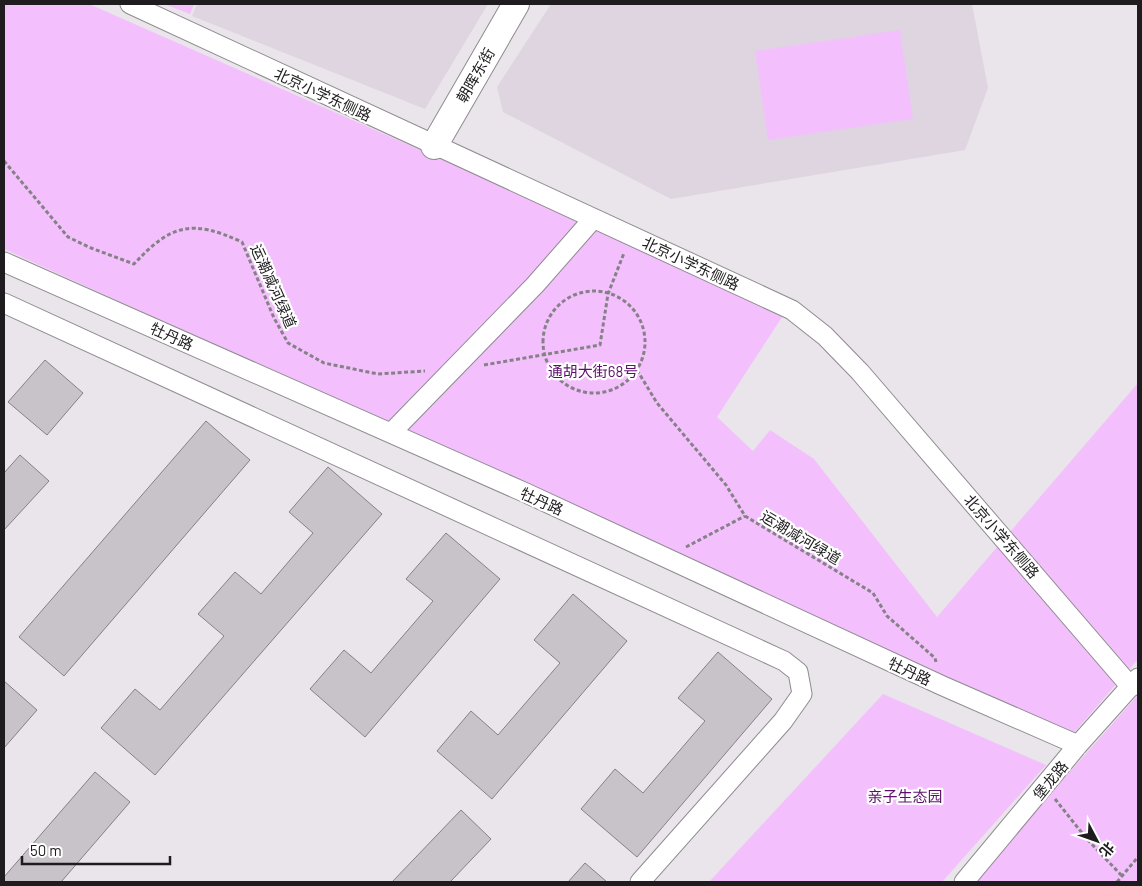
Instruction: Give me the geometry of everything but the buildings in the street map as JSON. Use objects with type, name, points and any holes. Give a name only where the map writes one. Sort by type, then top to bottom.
[{"type":"street","name":"北京小学东侧路","points":[[130,4],[792,310],[826,336],[860,372],[1135,682]]},
{"type":"street","name":"朝晖东街","points":[[434,146],[516,4]]},
{"type":"street","points":[[391,433],[535,285],[593,218]]},
{"type":"street","name":"牡丹路","points":[[4,262],[667,557],[943,686],[1078,745]]},
{"type":"street","points":[[4,303],[784,661],[798,672],[802,694],[783,721],[640,882]]},
{"type":"street","name":"堡龙路","points":[[964,882],[1078,745],[1135,682]]},
{"type":"path","name":"运潮减河绿道","points":[[4,161],[68,236],[90,248],[134,264],[153,243],[182,228],[216,230],[242,242],[274,318],[288,343],[324,363],[378,374],[454,369],[600,346],[608,294]]},
{"type":"path","points":[[608,294],[631,236]]},
{"type":"path","points":[[585,292],[608,294],[618,297],[631,307],[641,322],[645,338],[644,354],[637,370],[626,382],[611,390],[594,393],[578,391],[562,383],[551,370],[544,355],[543,338],[547,322],[556,308],[570,297],[585,292]]},
{"type":"path","name":"运潮减河绿道","points":[[637,370],[657,403],[726,485],[746,516],[873,593],[887,616],[936,658],[943,686]]},
{"type":"path","points":[[667,557],[746,516]]},
{"type":"path","points":[[1045,786],[1086,838],[1122,876]]},
{"type":"path","points":[[1117,882],[1138,857]]},
{"type":"shaded area","points":[[197,4],[488,4],[425,109],[192,16]]},
{"type":"shaded area","points":[[551,4],[972,4],[988,88],[965,150],[671,199],[503,112],[497,87]]},
{"type":"green space","name":"通胡大街68号","points":[[4,4],[89,4],[786,311],[717,417],[753,451],[770,430],[814,459],[937,617],[1138,383],[1138,659],[1072,735],[4,249]]},
{"type":"green space","points":[[164,4],[194,4],[190,14]]},
{"type":"green space","points":[[900,30],[913,119],[768,140],[755,51]]},
{"type":"green space","name":"亲子生态园","points":[[883,694],[1046,765],[942,882],[709,882]]},
{"type":"green space","points":[[1138,695],[1138,882],[972,882]]}]
